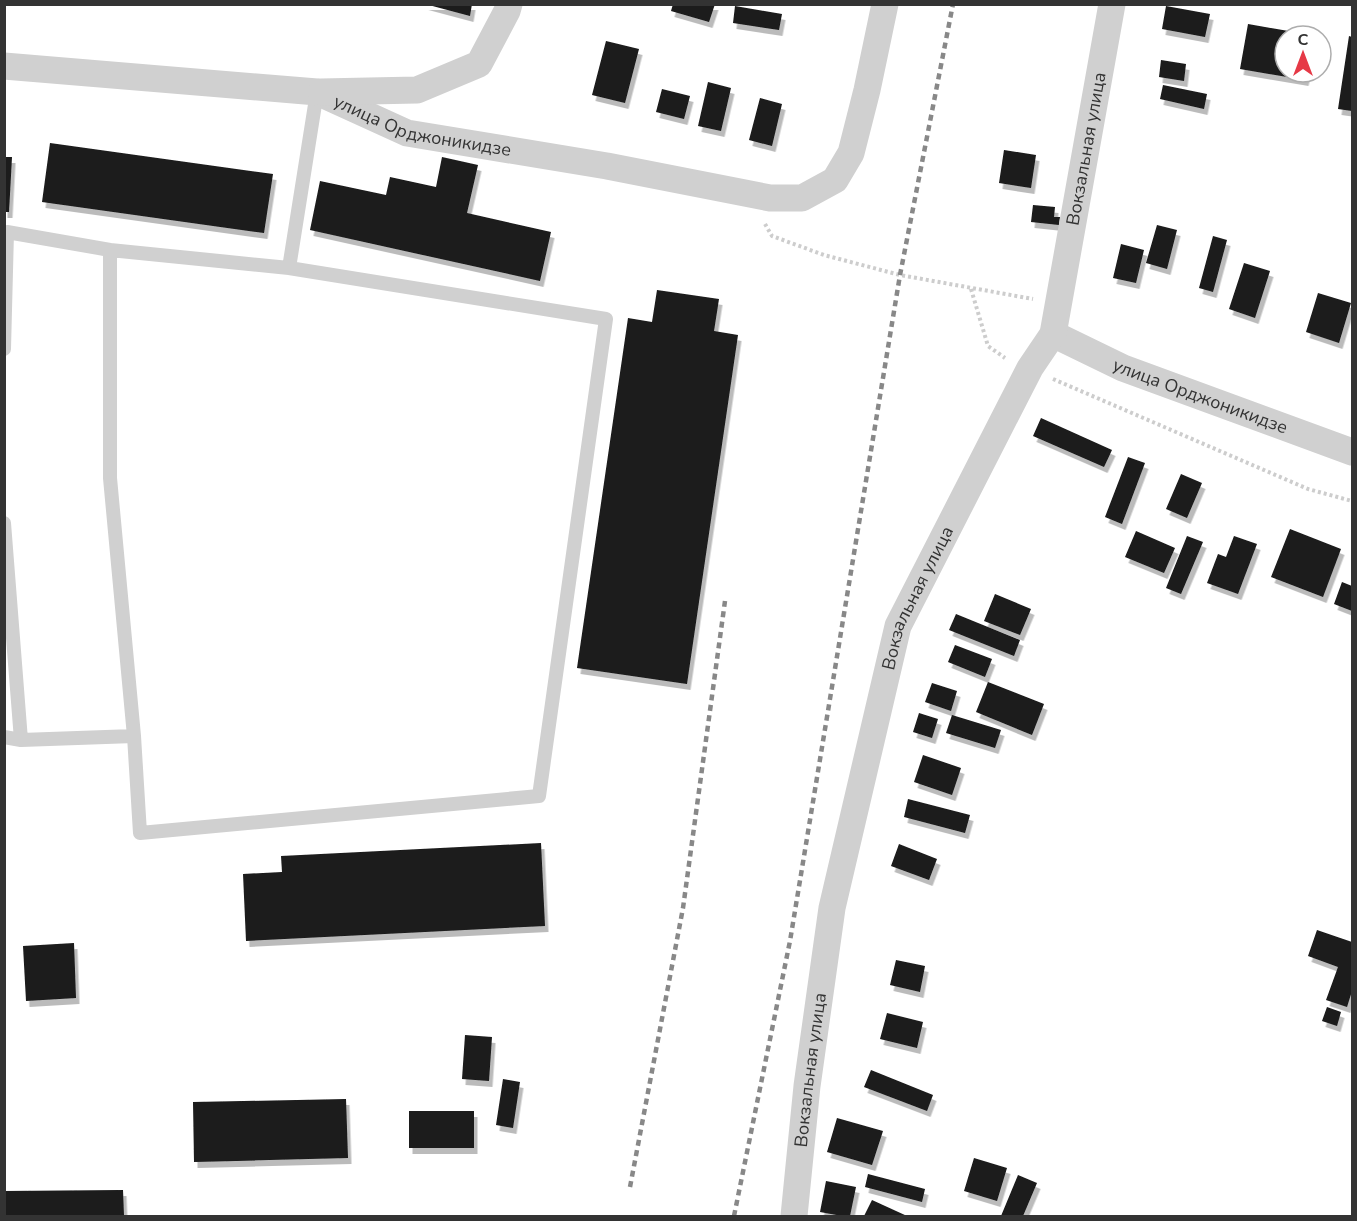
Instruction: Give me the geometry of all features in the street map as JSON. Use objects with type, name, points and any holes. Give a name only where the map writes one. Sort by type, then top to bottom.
[{"type":"street","points":[[317,92],[417,90],[478,64],[509,4]]},
{"type":"street","name":"улица Орджоникидзе","points":[[4,66],[317,92],[407,133],[607,166],[770,198],[802,198],[835,180],[851,153],[885,4]]},
{"type":"street","name":"Вокзальная улица","points":[[794,1216],[807,1086],[832,908],[898,626],[1030,368],[1053,334],[1112,4]]},
{"type":"street","name":"улица Орджоникидзе","points":[[1053,334],[1123,368],[1353,452]]},
{"type":"lane","points":[[289,268],[317,92]]},
{"type":"lane","points":[[4,349],[8,232],[110,250],[289,268],[606,319],[539,796],[140,833],[134,736],[110,478],[110,250]]},
{"type":"lane","points":[[4,523],[21,740]]},
{"type":"lane","points":[[4,737],[21,740],[134,736]]},
{"type":"path","points":[[745,193],[772,236],[824,255],[900,275],[1059,303]]},
{"type":"path","points":[[971,289],[988,346],[1008,360],[1308,489],[1353,501]]},
{"type":"building","points":[[425,4],[472,4],[470,16]]},
{"type":"building","points":[[673,4],[715,4],[709,22],[671,11]]},
{"type":"building","points":[[735,6],[782,14],[779,30],[733,23]]},
{"type":"building","points":[[1166,6],[1210,14],[1205,37],[1162,29]]},
{"type":"building","points":[[1248,24],[1273,28],[1273,75],[1240,69]]},
{"type":"building","points":[[1349,36],[1352,37],[1352,111],[1338,109]]},
{"type":"building","points":[[606,41],[639,49],[625,103],[592,95]]},
{"type":"building","points":[[1161,60],[1186,64],[1184,81],[1159,77]]},
{"type":"building","points":[[708,82],[731,88],[721,131],[698,126]]},
{"type":"building","points":[[1163,85],[1207,94],[1204,109],[1160,99]]},
{"type":"building","points":[[662,89],[690,96],[684,119],[656,112]]},
{"type":"building","points":[[760,98],[782,104],[772,146],[749,140]]},
{"type":"building","points":[[50,143],[273,174],[264,233],[42,202]]},
{"type":"building","points":[[1004,150],[1036,155],[1031,188],[999,183]]},
{"type":"building","points":[[4,157],[12,157],[9,212],[4,212]]},
{"type":"building","points":[[442,157],[478,165],[467,213],[551,232],[540,281],[310,230],[320,181],[386,195],[390,177],[436,187]]},
{"type":"building","points":[[1033,205],[1055,207],[1054,217],[1060,217],[1059,225],[1031,222]]},
{"type":"building","points":[[1157,225],[1177,230],[1167,269],[1146,263]]},
{"type":"building","points":[[1213,236],[1227,240],[1213,292],[1199,288]]},
{"type":"building","points":[[1121,244],[1144,250],[1136,283],[1113,278]]},
{"type":"building","points":[[1244,263],[1270,271],[1255,318],[1229,309]]},
{"type":"building","points":[[657,290],[719,299],[714,331],[738,335],[687,684],[577,668],[628,318],[652,322]]},
{"type":"building","points":[[1318,293],[1351,303],[1339,343],[1306,332]]},
{"type":"building","points":[[1041,418],[1112,450],[1104,467],[1033,436]]},
{"type":"building","points":[[1128,457],[1145,463],[1122,524],[1105,517]]},
{"type":"building","points":[[1181,474],[1202,483],[1187,518],[1166,509]]},
{"type":"building","points":[[1290,529],[1341,549],[1323,597],[1271,577]]},
{"type":"building","points":[[1136,531],[1175,548],[1164,573],[1125,557]]},
{"type":"building","points":[[1187,536],[1203,542],[1181,594],[1166,588]]},
{"type":"building","points":[[1234,536],[1257,544],[1238,594],[1207,583],[1218,554],[1226,557]]},
{"type":"building","points":[[1342,582],[1352,586],[1352,611],[1334,604]]},
{"type":"building","points":[[995,594],[1031,609],[1020,635],[984,621]]},
{"type":"building","points":[[956,614],[1020,640],[1014,656],[949,630]]},
{"type":"building","points":[[955,645],[992,659],[985,677],[948,662]]},
{"type":"building","points":[[988,682],[1044,704],[1032,735],[976,712]]},
{"type":"building","points":[[932,683],[957,691],[951,711],[925,702]]},
{"type":"building","points":[[919,713],[938,719],[932,738],[913,732]]},
{"type":"building","points":[[952,715],[1001,730],[995,748],[946,733]]},
{"type":"building","points":[[923,755],[961,768],[952,795],[914,782]]},
{"type":"building","points":[[908,799],[970,815],[965,833],[904,817]]},
{"type":"building","points":[[541,843],[545,926],[246,941],[243,874],[282,872],[281,856]]},
{"type":"building","points":[[899,844],[937,859],[929,880],[891,866]]},
{"type":"building","points":[[1317,930],[1352,942],[1352,991],[1347,1007],[1326,1000],[1338,967],[1308,956]]},
{"type":"building","points":[[74,943],[76,998],[26,1001],[23,946]]},
{"type":"building","points":[[896,960],[925,966],[920,992],[890,985]]},
{"type":"building","points":[[1327,1007],[1341,1012],[1337,1026],[1322,1021]]},
{"type":"building","points":[[887,1013],[923,1022],[917,1048],[880,1039]]},
{"type":"building","points":[[465,1035],[492,1037],[489,1081],[462,1079]]},
{"type":"building","points":[[871,1070],[933,1095],[927,1111],[864,1087]]},
{"type":"building","points":[[503,1079],[520,1082],[513,1128],[496,1125]]},
{"type":"building","points":[[346,1099],[348,1158],[194,1162],[193,1102]]},
{"type":"building","points":[[409,1111],[474,1111],[474,1148],[409,1148]]},
{"type":"building","points":[[837,1118],[883,1131],[872,1165],[827,1152]]},
{"type":"building","points":[[974,1158],[1007,1168],[997,1201],[964,1191]]},
{"type":"building","points":[[868,1174],[925,1189],[922,1202],[865,1187]]},
{"type":"building","points":[[1018,1175],[1037,1183],[1023,1216],[1001,1216]]},
{"type":"building","points":[[826,1181],[856,1187],[850,1216],[820,1212]]},
{"type":"building","points":[[123,1190],[124,1216],[4,1216],[4,1191]]},
{"type":"building","points":[[872,1200],[907,1216],[864,1216]]},
{"type":"railway","points":[[734,1216],[790,941],[900,275],[953,4]]},
{"type":"railway","points":[[630,1187],[683,908],[725,601]]}]
